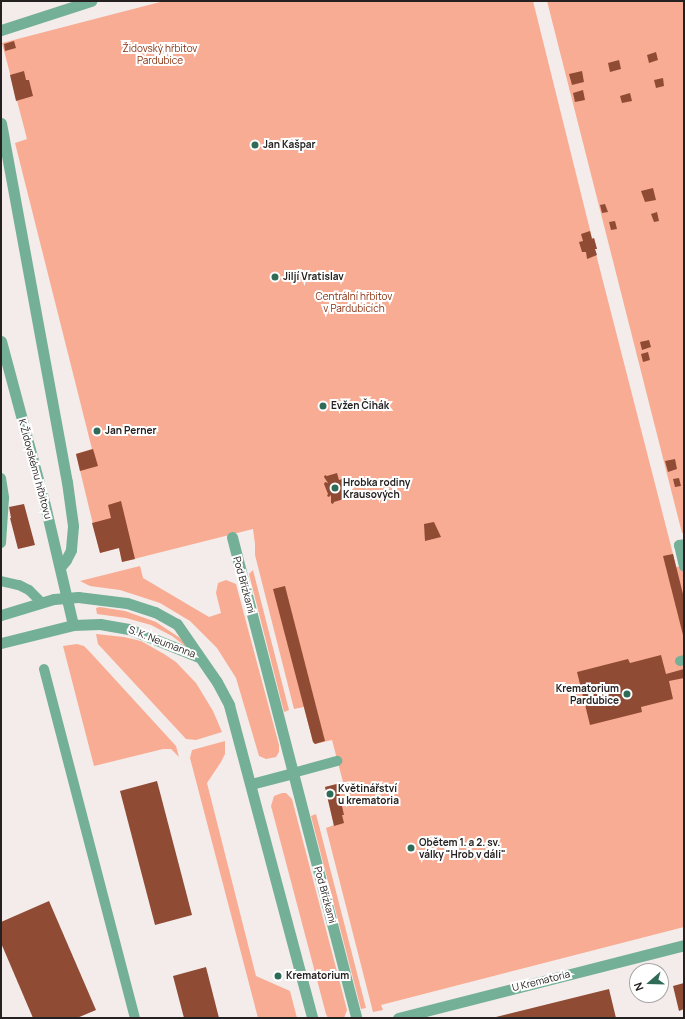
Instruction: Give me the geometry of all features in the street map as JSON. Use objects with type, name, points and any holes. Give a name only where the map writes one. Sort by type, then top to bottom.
[{"type":"street","points":[[1,30],[91,1]]},
{"type":"street","points":[[1,123],[67,482],[73,526],[71,550],[66,560],[60,566]]},
{"type":"street","name":"K Židovskému hřbitovu","points":[[1,341],[60,566],[73,625]]},
{"type":"street","name":"Pod Břízkami","points":[[232,537],[356,1018]]},
{"type":"street","name":"S. K. Neumanna","points":[[1,614],[42,602],[67,597],[110,600],[127,603],[155,612],[177,624],[200,657]]},
{"type":"street","name":"S. K. Neumanna","points":[[1,643],[73,625],[100,624],[129,629],[200,657]]},
{"type":"street","points":[[200,657],[217,682],[229,705],[312,1018]]},
{"type":"street","points":[[251,784],[293,773]]},
{"type":"street","name":"U Krematoria","points":[[398,1018],[684,945]]},
{"type":"lane","points":[[1,478],[4,498],[1,542]]},
{"type":"lane","points":[[681,544],[684,566]]},
{"type":"lane","points":[[1,581],[29,590],[42,602]]},
{"type":"lane","points":[[44,669],[135,1018]]},
{"type":"lane","points":[[293,773],[337,761]]},
{"type":"green space","name":"Centrální hřbitov v Pardubicích","points":[[164,1],[533,1],[592,238],[594,238],[597,249],[595,249],[596,254],[676,567],[684,566],[684,927],[381,1005],[383,1010],[373,1012],[326,828],[334,825],[325,787],[343,782],[332,740],[315,744],[313,742],[304,707],[294,709],[255,555],[253,529],[122,562],[119,548],[100,553],[76,454],[92,449],[15,143],[27,139],[2,43]]},
{"type":"green space","points":[[547,1],[684,1],[684,533],[682,533]]},
{"type":"green space","points":[[140,566],[143,578],[209,617],[221,613],[216,593],[218,583],[226,580],[236,584],[279,745],[279,752],[276,757],[266,759],[259,756],[236,678],[217,648],[190,621],[160,603],[120,590],[90,586],[80,581]]},
{"type":"green space","points":[[253,570],[289,710],[284,712],[249,574]]},
{"type":"green space","points":[[100,607],[125,611],[156,622],[180,638],[197,655],[172,636],[151,625],[126,618],[97,614],[96,608]]},
{"type":"green space","points":[[96,634],[124,637],[141,641],[176,662],[196,683],[213,711],[222,732],[196,740],[186,739],[98,644]]},
{"type":"green space","points":[[77,644],[84,646],[89,651],[176,746],[179,757],[171,749],[163,749],[94,766],[63,646]]},
{"type":"green space","points":[[225,741],[225,754],[207,783],[256,976],[290,991],[297,1018],[258,1018],[190,758],[192,750]]},
{"type":"green space","points":[[286,793],[292,799],[347,1010],[344,1018],[328,1018],[326,1014],[271,806],[274,796]]},
{"type":"green space","points":[[316,814],[366,1008],[361,1009],[311,816]]},
{"type":"building","points":[[14,41],[16,48],[5,51],[4,44]]},
{"type":"building","points":[[656,52],[658,60],[649,63],[647,55]]},
{"type":"building","points":[[619,60],[621,69],[610,72],[608,63]]},
{"type":"building","points":[[24,71],[26,80],[29,80],[33,96],[16,101],[10,75]]},
{"type":"building","points":[[582,71],[584,82],[572,85],[569,74]]},
{"type":"building","points":[[663,78],[664,86],[656,88],[654,80]]},
{"type":"building","points":[[583,90],[585,100],[575,102],[573,93]]},
{"type":"building","points":[[630,93],[632,101],[622,103],[620,96]]},
{"type":"building","points":[[653,188],[656,200],[645,202],[641,191]]},
{"type":"building","points":[[605,204],[608,212],[602,213],[600,205]]},
{"type":"building","points":[[657,212],[659,221],[654,222],[651,214]]},
{"type":"building","points":[[615,221],[617,229],[611,230],[609,222]]},
{"type":"building","points":[[590,231],[592,239],[594,238],[597,255],[587,259],[586,252],[582,252],[579,242],[583,241],[581,234]]},
{"type":"building","points":[[649,340],[651,347],[642,350],[640,342]]},
{"type":"building","points":[[648,352],[650,360],[643,362],[641,354]]},
{"type":"building","points":[[93,449],[98,466],[80,471],[76,454]]},
{"type":"building","points":[[675,459],[677,469],[668,472],[665,461]]},
{"type":"building","name":"Hrobka rodiny Krausových","points":[[337,473],[339,480],[342,479],[344,499],[334,502],[333,504],[331,503],[331,495],[329,497],[327,496],[328,494],[324,484],[325,482],[328,483],[324,477],[325,475],[327,476]]},
{"type":"building","points":[[679,478],[681,486],[675,487],[673,479]]},
{"type":"building","points":[[121,501],[135,559],[122,562],[119,548],[100,553],[92,523],[111,518],[108,505]]},
{"type":"building","points":[[24,504],[35,545],[18,549],[10,518],[9,507]]},
{"type":"building","points":[[434,522],[441,537],[425,541],[424,524]]},
{"type":"building","points":[[673,554],[684,598],[684,639],[663,556]]},
{"type":"building","points":[[285,586],[325,741],[315,744],[313,742],[273,589]]},
{"type":"building","name":"Krematorium Pardubice","points":[[661,655],[666,674],[684,669],[684,678],[669,681],[673,699],[641,707],[642,712],[590,725],[577,672],[628,659],[630,663]]},
{"type":"building","points":[[157,781],[192,915],[155,925],[120,791]]},
{"type":"building","points":[[337,784],[344,815],[342,815],[344,823],[334,826],[325,787]]},
{"type":"building","points":[[49,901],[96,1010],[77,1018],[33,1018],[1,943],[1,922]]},
{"type":"building","points":[[206,967],[219,1018],[184,1018],[173,976]]},
{"type":"building","points":[[684,983],[684,1009],[679,1011],[673,986]]},
{"type":"building","points":[[609,989],[616,1018],[496,1018],[496,1017]]},
{"type":"place","name":"Jan Kašpar","points":[[255,145]]},
{"type":"place","name":"Jiljí Vratislav","points":[[275,277]]},
{"type":"place","name":"Evžen Čihák","points":[[323,406]]},
{"type":"place","name":"Jan Perner","points":[[97,431]]},
{"type":"place","name":"Hrobka rodiny Krausových","points":[[335,488]]},
{"type":"place","name":"Krematorium Pardubice","points":[[627,694]]},
{"type":"place","name":"Květinářství u krematoria","points":[[330,794]]},
{"type":"place","name":"Obětem 1. a 2. sv. války \"Hrob v dáli\"","points":[[411,848]]},
{"type":"place","name":"Krematorium","points":[[278,976]]},
{"type":"park label","name":"Židovský hřbitov Pardubice","points":[[160,54]]}]
